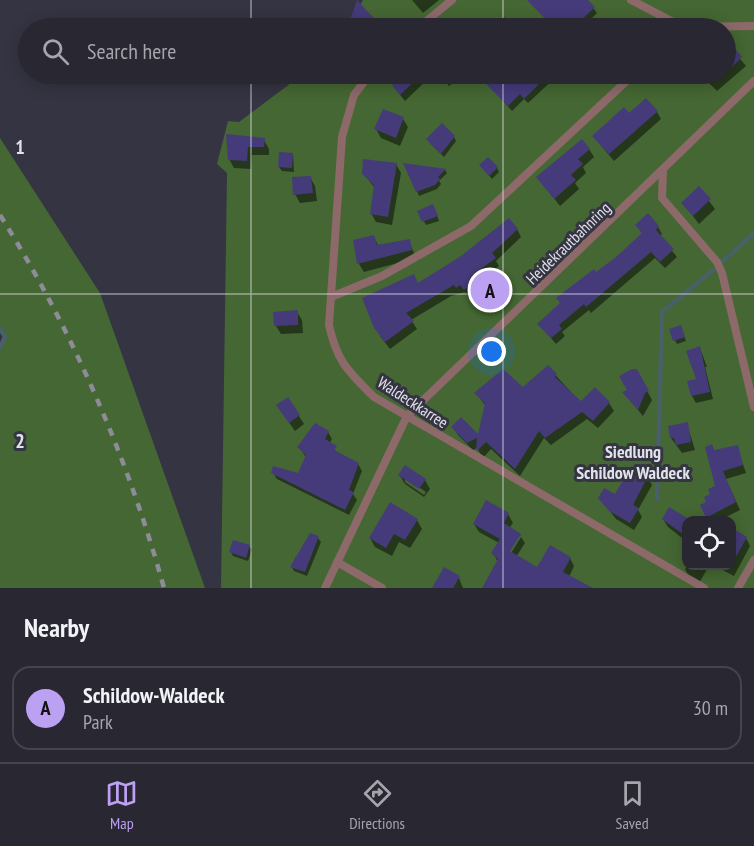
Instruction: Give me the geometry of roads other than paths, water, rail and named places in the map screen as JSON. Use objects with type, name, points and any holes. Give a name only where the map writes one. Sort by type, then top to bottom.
[{"type":"lane","points":[[430,18],[452,0]]},
{"type":"lane","points":[[631,0],[664,18]]},
{"type":"lane","points":[[736,26],[754,26]]},
{"type":"lane","name":"Heidekrautbahnring","points":[[325,588],[407,416],[754,81]]},
{"type":"lane","name":"Waldeckkarree","points":[[362,84],[354,95],[342,137],[329,325],[333,344],[343,366],[375,397],[704,588]]},
{"type":"lane","points":[[331,297],[382,276],[471,226],[623,84]]},
{"type":"lane","points":[[663,171],[662,198],[717,262],[722,273],[754,407]]},
{"type":"lane","points":[[738,588],[754,560]]},
{"type":"lane","points":[[337,562],[381,588]]},
{"type":"waterway","points":[[722,262],[754,233]]},
{"type":"waterway","points":[[657,499],[662,312],[713,270]]},
{"type":"waterway","points":[[0,328],[5,337],[0,348]]},
{"type":"railway","points":[[0,215],[51,303],[96,396],[133,491],[164,588]]},
{"type":"place","name":"Schildow-Waldeck","points":[[490,290]]},
{"type":"district","name":"Siedlung Schildow Waldeck","points":[[633,462]]}]
